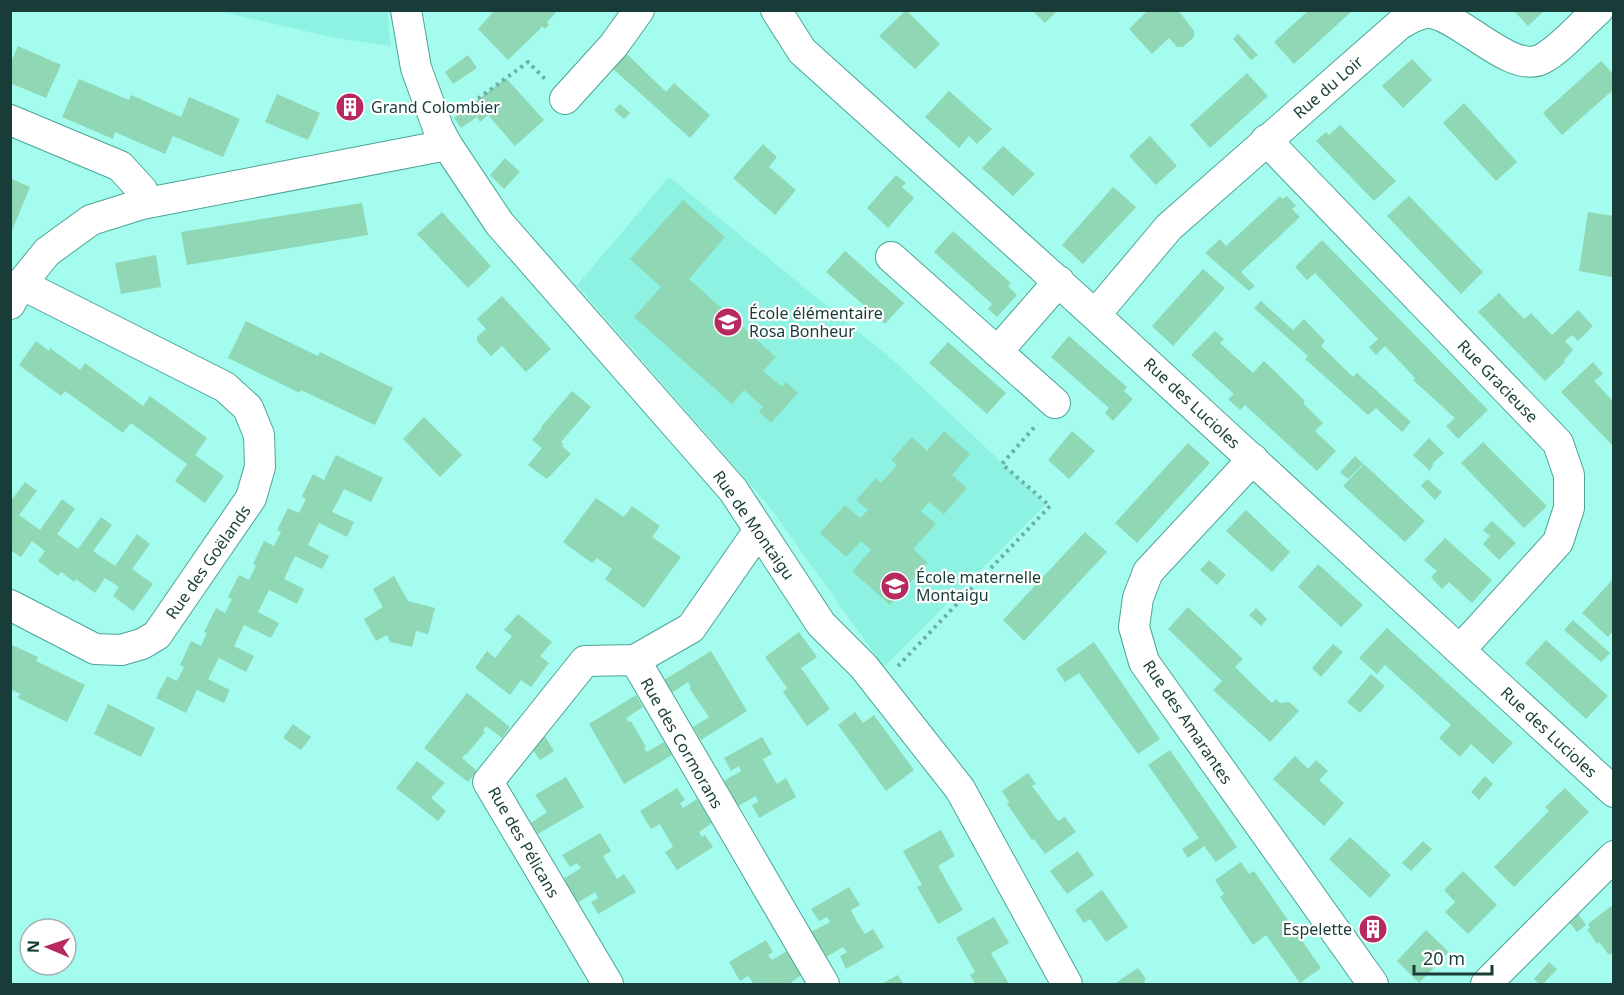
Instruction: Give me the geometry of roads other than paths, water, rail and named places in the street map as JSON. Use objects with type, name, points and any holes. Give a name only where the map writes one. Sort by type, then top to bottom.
[{"type":"street","name":"Rue de Montaigu","points":[[406,10],[416,68],[442,136],[499,223],[733,490],[821,624],[864,667],[960,789],[1067,984]]},
{"type":"street","points":[[565,99],[614,45],[639,10]]},
{"type":"street","name":"Rue des Lucioles","points":[[776,10],[802,51],[1059,281],[1614,792]]},
{"type":"street","name":"Rue du Loir","points":[[1095,315],[1169,227],[1400,24],[1414,16],[1431,13],[1513,59],[1526,62],[1541,60],[1598,10]]},
{"type":"street","points":[[10,120],[120,166],[142,190],[142,204]]},
{"type":"street","name":"Rue des Goëlands","points":[[10,605],[95,649],[121,650],[142,644],[157,635],[251,498],[260,467],[259,435],[248,408],[225,387],[16,294],[47,252],[91,220],[142,204],[442,136]]},
{"type":"street","name":"Rue Gracieuse","points":[[1266,140],[1558,443],[1569,475],[1569,508],[1558,542],[1460,650]]},
{"type":"street","points":[[891,257],[1055,403]]},
{"type":"street","points":[[997,352],[1059,281]]},
{"type":"street","name":"Rue des Amarantes","points":[[1253,459],[1148,572],[1138,598],[1134,627],[1144,662],[1373,984]]},
{"type":"street","name":"Rue des Cormorans","points":[[759,530],[691,628],[634,660],[824,984]]},
{"type":"street","name":"Rue des Pélicans","points":[[608,984],[488,782],[585,661],[634,660]]},
{"type":"street","points":[[1486,984],[1614,856]]},
{"type":"place","name":"Grand Colombier","points":[[350,107]]},
{"type":"place","name":"École élémentaire Rosa Bonheur","points":[[728,322]]},
{"type":"place","name":"École maternelle Montaigu","points":[[895,586]]},
{"type":"place","name":"Espelette","points":[[1373,929]]}]
